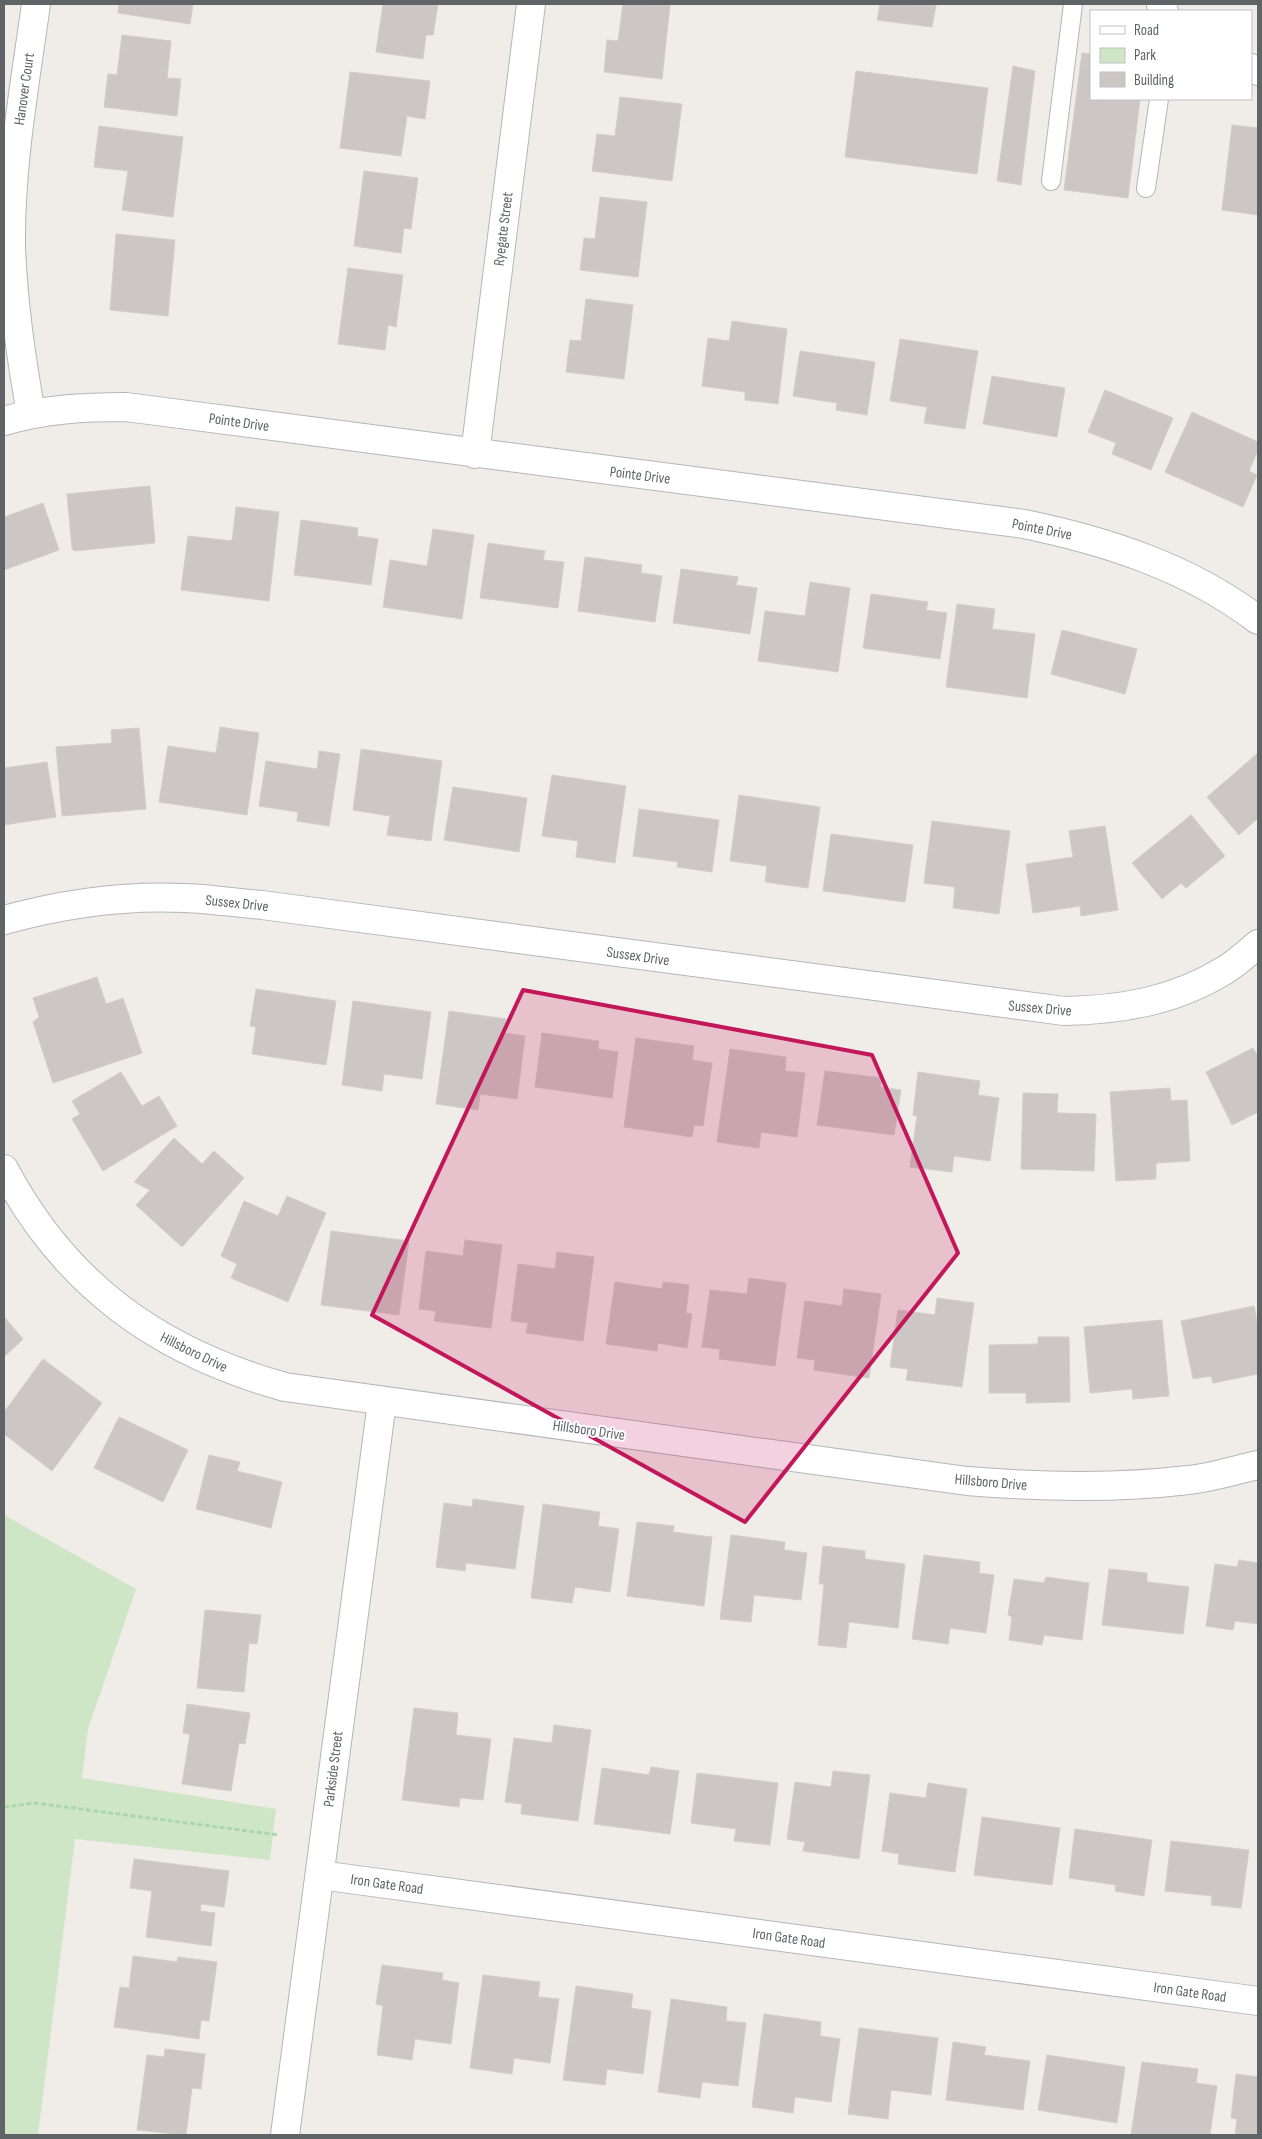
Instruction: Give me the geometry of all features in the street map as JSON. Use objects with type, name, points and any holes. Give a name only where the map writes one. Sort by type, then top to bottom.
[{"type":"street","name":"Hanover Court","points":[[30,413],[20,358],[11,246],[12,190],[17,134],[36,4]]},
{"type":"street","name":"Ryegate Street","points":[[475,454],[531,4]]},
{"type":"street","name":"Pointe Drive","points":[[4,421],[30,413],[78,407],[126,408],[1024,524],[1075,535],[1134,554],[1175,571],[1215,592],[1258,620]]},
{"type":"street","name":"Sussex Drive","points":[[4,920],[67,906],[131,898],[185,898],[272,906],[1064,1011],[1103,1011],[1135,1006],[1167,997],[1198,985],[1226,970],[1258,944]]},
{"type":"street","name":"Hillsboro Drive","points":[[4,1169],[36,1221],[79,1272],[108,1299],[153,1332],[210,1362],[247,1377],[285,1388],[958,1480],[1031,1486],[1106,1488],[1162,1483],[1190,1480],[1258,1465]]},
{"type":"street","name":"Parkside Street","points":[[285,2135],[382,1402]]},
{"type":"street","name":"Iron Gate Road","points":[[320,1875],[1258,2001]]},
{"type":"lane","points":[[1051,181],[1073,4]]},
{"type":"lane","points":[[1146,188],[1158,100]]},
{"type":"path","points":[[4,1807],[36,1803],[279,1835]]},
{"type":"highlighted area","points":[[523,990],[872,1055],[958,1253],[745,1522],[372,1315]]},
{"type":"green space","points":[[4,1515],[136,1589],[88,1729],[82,1778],[276,1809],[270,1860],[75,1839],[38,2135],[4,2135]]},
{"type":"building","points":[[119,4],[193,4],[190,24],[118,13]]},
{"type":"building","points":[[383,4],[438,4],[433,35],[426,35],[423,59],[376,52]]},
{"type":"building","points":[[623,4],[670,5],[662,79],[604,72],[607,40],[618,41]]},
{"type":"building","points":[[880,4],[936,5],[932,27],[877,20]]},
{"type":"building","points":[[122,35],[171,41],[167,78],[181,79],[177,116],[104,107],[108,74],[117,75]]},
{"type":"building","points":[[1082,53],[1090,54],[1090,100],[1140,100],[1128,198],[1064,190]]},
{"type":"building","points":[[1013,66],[1035,71],[1021,185],[997,181]]},
{"type":"building","points":[[856,71],[988,88],[977,174],[845,157]]},
{"type":"building","points":[[350,72],[430,81],[425,119],[407,116],[401,156],[340,148]]},
{"type":"building","points":[[620,97],[682,104],[672,181],[592,171],[597,134],[615,136]]},
{"type":"building","points":[[1232,125],[1258,128],[1258,215],[1222,210]]},
{"type":"building","points":[[99,126],[183,137],[173,217],[122,210],[128,171],[94,167]]},
{"type":"building","points":[[364,171],[418,178],[411,229],[404,228],[401,253],[354,246]]},
{"type":"building","points":[[600,197],[647,202],[638,277],[580,270],[584,238],[595,239]]},
{"type":"building","points":[[116,234],[175,240],[168,316],[110,310]]},
{"type":"building","points":[[348,268],[403,275],[396,327],[388,325],[385,350],[338,344]]},
{"type":"building","points":[[586,299],[633,305],[624,379],[566,372],[570,340],[581,341]]},
{"type":"building","points":[[732,321],[787,329],[778,404],[745,400],[745,392],[702,386],[708,338],[729,341]]},
{"type":"building","points":[[900,339],[978,351],[965,429],[924,423],[927,407],[890,401]]},
{"type":"building","points":[[800,351],[875,362],[867,415],[836,410],[837,403],[793,396]]},
{"type":"building","points":[[992,376],[1065,388],[1057,437],[983,424]]},
{"type":"building","points":[[1105,390],[1173,418],[1151,470],[1112,454],[1116,443],[1088,432]]},
{"type":"building","points":[[1192,412],[1258,442],[1258,450],[1249,471],[1257,475],[1243,507],[1165,472]]},
{"type":"building","points":[[150,486],[155,543],[74,551],[72,549],[67,494]]},
{"type":"building","points":[[43,503],[59,550],[4,570],[4,517]]},
{"type":"building","points":[[236,507],[279,512],[269,601],[181,590],[188,536],[232,541]]},
{"type":"building","points":[[301,520],[358,528],[357,536],[378,539],[371,585],[294,575]]},
{"type":"building","points":[[433,529],[474,535],[462,619],[383,607],[390,560],[427,566]]},
{"type":"building","points":[[488,543],[545,551],[543,560],[564,562],[558,608],[480,598]]},
{"type":"building","points":[[585,557],[642,565],[641,573],[662,576],[655,622],[578,611]]},
{"type":"building","points":[[681,569],[738,577],[736,585],[757,588],[750,634],[673,623]]},
{"type":"building","points":[[810,582],[850,588],[838,672],[758,661],[765,611],[805,616]]},
{"type":"building","points":[[871,594],[928,602],[926,610],[947,613],[940,659],[863,648]]},
{"type":"building","points":[[957,604],[995,609],[992,629],[1035,634],[1027,698],[946,687]]},
{"type":"building","points":[[1062,630],[1137,649],[1125,694],[1051,674]]},
{"type":"building","points":[[220,727],[259,733],[247,815],[159,802],[168,746],[216,753]]},
{"type":"building","points":[[139,728],[146,809],[62,816],[56,747],[112,743],[111,730]]},
{"type":"building","points":[[361,749],[442,761],[431,841],[387,835],[390,816],[353,810]]},
{"type":"building","points":[[319,751],[340,754],[329,826],[297,821],[298,812],[259,806],[266,761],[317,769]]},
{"type":"building","points":[[1258,753],[1258,818],[1239,835],[1207,797]]},
{"type":"building","points":[[47,762],[56,817],[4,825],[4,768]]},
{"type":"building","points":[[552,775],[626,786],[615,863],[576,857],[578,841],[542,836]]},
{"type":"building","points":[[453,787],[527,798],[519,852],[444,840]]},
{"type":"building","points":[[739,795],[820,807],[808,888],[765,882],[767,866],[730,861]]},
{"type":"building","points":[[639,809],[719,820],[712,872],[677,867],[678,862],[633,856]]},
{"type":"building","points":[[1191,815],[1225,856],[1186,888],[1181,883],[1162,899],[1132,863]]},
{"type":"building","points":[[932,821],[1010,831],[999,914],[953,908],[955,887],[924,883]]},
{"type":"building","points":[[1105,826],[1118,910],[1081,916],[1080,906],[1033,913],[1026,864],[1073,857],[1069,831]]},
{"type":"building","points":[[831,834],[913,845],[905,902],[823,891]]},
{"type":"building","points":[[97,977],[106,1004],[123,998],[142,1053],[53,1083],[33,1022],[39,1017],[33,998]]},
{"type":"building","points":[[256,989],[336,1001],[326,1065],[252,1054],[256,1027],[250,1026]]},
{"type":"building","points":[[353,1001],[431,1012],[422,1079],[384,1074],[382,1091],[342,1085]]},
{"type":"building","points":[[449,1011],[506,1019],[504,1033],[525,1036],[517,1099],[480,1094],[478,1110],[436,1104]]},
{"type":"building","points":[[542,1033],[599,1041],[598,1049],[618,1052],[612,1098],[535,1087]]},
{"type":"building","points":[[636,1038],[694,1046],[692,1060],[712,1063],[703,1126],[694,1125],[692,1137],[624,1127]]},
{"type":"building","points":[[1253,1048],[1258,1056],[1258,1112],[1232,1125],[1206,1072]]},
{"type":"building","points":[[730,1049],[786,1057],[785,1071],[805,1073],[797,1137],[761,1132],[759,1148],[717,1142]]},
{"type":"building","points":[[825,1071],[882,1078],[880,1087],[901,1090],[894,1135],[817,1125]]},
{"type":"building","points":[[121,1072],[142,1106],[159,1096],[177,1126],[103,1171],[72,1119],[80,1114],[72,1101]]},
{"type":"building","points":[[918,1072],[980,1081],[978,1095],[999,1098],[990,1161],[954,1156],[952,1172],[910,1167],[917,1116],[913,1115]]},
{"type":"building","points":[[1170,1088],[1171,1101],[1187,1100],[1190,1161],[1156,1163],[1156,1179],[1116,1181],[1110,1092]]},
{"type":"building","points":[[1023,1093],[1058,1094],[1057,1113],[1096,1114],[1094,1171],[1021,1169]]},
{"type":"building","points":[[174,1138],[202,1164],[214,1151],[244,1178],[182,1247],[136,1205],[150,1190],[134,1182]]},
{"type":"building","points":[[287,1196],[326,1213],[288,1302],[231,1278],[237,1264],[221,1256],[244,1201],[278,1216]]},
{"type":"building","points":[[331,1231],[409,1241],[399,1315],[321,1305]]},
{"type":"building","points":[[465,1240],[502,1245],[491,1328],[434,1321],[436,1311],[419,1309],[426,1251],[463,1256]]},
{"type":"building","points":[[557,1252],[594,1257],[583,1341],[526,1333],[528,1323],[511,1321],[518,1264],[555,1269]]},
{"type":"building","points":[[749,1278],[786,1283],[775,1366],[719,1359],[720,1349],[702,1347],[710,1290],[747,1294]]},
{"type":"building","points":[[615,1282],[662,1289],[663,1282],[689,1285],[686,1313],[692,1314],[687,1348],[658,1343],[657,1351],[606,1344]]},
{"type":"building","points":[[844,1289],[881,1294],[869,1378],[814,1370],[815,1360],[797,1358],[805,1301],[842,1306]]},
{"type":"building","points":[[937,1298],[974,1303],[962,1387],[906,1380],[908,1369],[890,1367],[898,1310],[935,1315]]},
{"type":"building","points":[[1254,1306],[1258,1327],[1258,1374],[1213,1383],[1211,1376],[1193,1379],[1181,1321]]},
{"type":"building","points":[[4,1317],[23,1339],[4,1357]]},
{"type":"building","points":[[1162,1320],[1169,1396],[1133,1399],[1132,1389],[1090,1393],[1084,1327]]},
{"type":"building","points":[[1038,1337],[1069,1337],[1070,1402],[1026,1403],[1026,1393],[989,1393],[989,1345],[1038,1344]]},
{"type":"building","points":[[43,1359],[102,1403],[52,1471],[4,1434],[4,1412]]},
{"type":"building","points":[[119,1417],[188,1450],[163,1502],[94,1468]]},
{"type":"building","points":[[209,1455],[240,1462],[237,1471],[282,1482],[271,1528],[196,1509]]},
{"type":"building","points":[[473,1499],[524,1506],[515,1569],[466,1563],[465,1571],[436,1567],[444,1503],[472,1507]]},
{"type":"building","points":[[543,1504],[600,1512],[598,1526],[619,1529],[610,1592],[575,1587],[572,1603],[531,1598]]},
{"type":"building","points":[[637,1522],[674,1526],[673,1532],[712,1537],[704,1606],[627,1596]]},
{"type":"building","points":[[731,1535],[785,1542],[784,1550],[807,1553],[801,1600],[754,1595],[751,1622],[720,1619]]},
{"type":"building","points":[[823,1546],[865,1551],[865,1559],[905,1564],[898,1628],[849,1622],[846,1648],[818,1645],[824,1584],[819,1584]]},
{"type":"building","points":[[924,1555],[980,1562],[979,1573],[994,1575],[986,1633],[950,1628],[948,1644],[912,1639]]},
{"type":"building","points":[[1239,1560],[1258,1563],[1258,1624],[1235,1621],[1233,1630],[1206,1626],[1215,1564],[1237,1567]]},
{"type":"building","points":[[1109,1569],[1147,1573],[1147,1582],[1189,1587],[1183,1634],[1102,1625]]},
{"type":"building","points":[[1046,1577],[1089,1583],[1082,1640],[1044,1635],[1042,1645],[1009,1640],[1012,1617],[1008,1615],[1014,1579],[1044,1583]]},
{"type":"building","points":[[205,1610],[261,1615],[257,1644],[249,1643],[244,1692],[197,1688]]},
{"type":"building","points":[[187,1704],[250,1713],[245,1744],[239,1743],[231,1791],[182,1784],[190,1734],[183,1733]]},
{"type":"building","points":[[414,1708],[458,1713],[456,1735],[491,1739],[483,1800],[460,1798],[459,1807],[402,1800]]},
{"type":"building","points":[[554,1725],[591,1730],[578,1821],[521,1814],[522,1804],[505,1802],[514,1738],[552,1743]]},
{"type":"building","points":[[651,1767],[679,1771],[670,1834],[594,1824],[602,1768],[649,1775]]},
{"type":"building","points":[[833,1771],[870,1775],[859,1859],[803,1851],[805,1842],[787,1839],[795,1782],[831,1787]]},
{"type":"building","points":[[697,1773],[778,1783],[770,1845],[734,1841],[736,1829],[691,1823]]},
{"type":"building","points":[[928,1783],[967,1789],[955,1872],[898,1864],[899,1854],[882,1851],[890,1793],[926,1798]]},
{"type":"building","points":[[982,1817],[1060,1828],[1052,1885],[974,1875]]},
{"type":"building","points":[[1075,1829],[1152,1840],[1144,1896],[1115,1891],[1116,1885],[1069,1878]]},
{"type":"building","points":[[1171,1841],[1249,1850],[1241,1908],[1211,1905],[1212,1896],[1165,1891]]},
{"type":"building","points":[[134,1859],[229,1871],[224,1907],[201,1904],[200,1911],[215,1913],[211,1946],[146,1937],[152,1891],[130,1888]]},
{"type":"building","points":[[133,1956],[177,1962],[178,1957],[217,1962],[209,2021],[201,2020],[199,2039],[114,2027],[120,1987],[129,1988]]},
{"type":"building","points":[[382,1965],[443,1973],[442,1980],[459,1983],[451,2044],[415,2039],[412,2060],[377,2055],[383,2006],[376,2004]]},
{"type":"building","points":[[483,1975],[540,1982],[538,1997],[559,1999],[550,2063],[514,2058],[512,2074],[470,2068]]},
{"type":"building","points":[[576,1986],[633,1994],[631,2008],[651,2011],[643,2074],[607,2069],[605,2085],[563,2080]]},
{"type":"building","points":[[671,1999],[727,2007],[726,2021],[746,2023],[738,2086],[702,2082],[700,2098],[658,2092]]},
{"type":"building","points":[[764,2014],[821,2022],[820,2036],[840,2039],[831,2102],[795,2097],[793,2113],[752,2107]]},
{"type":"building","points":[[859,2028],[938,2038],[931,2095],[891,2090],[888,2119],[848,2114]]},
{"type":"building","points":[[953,2042],[986,2047],[984,2055],[1030,2061],[1023,2110],[946,2100]]},
{"type":"building","points":[[165,2049],[205,2054],[201,2089],[192,2088],[186,2135],[137,2130],[147,2055],[164,2057]]},
{"type":"building","points":[[1047,2055],[1125,2067],[1117,2123],[1038,2110]]},
{"type":"building","points":[[1142,2062],[1198,2069],[1196,2083],[1217,2086],[1210,2135],[1131,2135]]},
{"type":"building","points":[[1236,2074],[1258,2077],[1258,2135],[1235,2135],[1237,2119],[1231,2118]]}]
